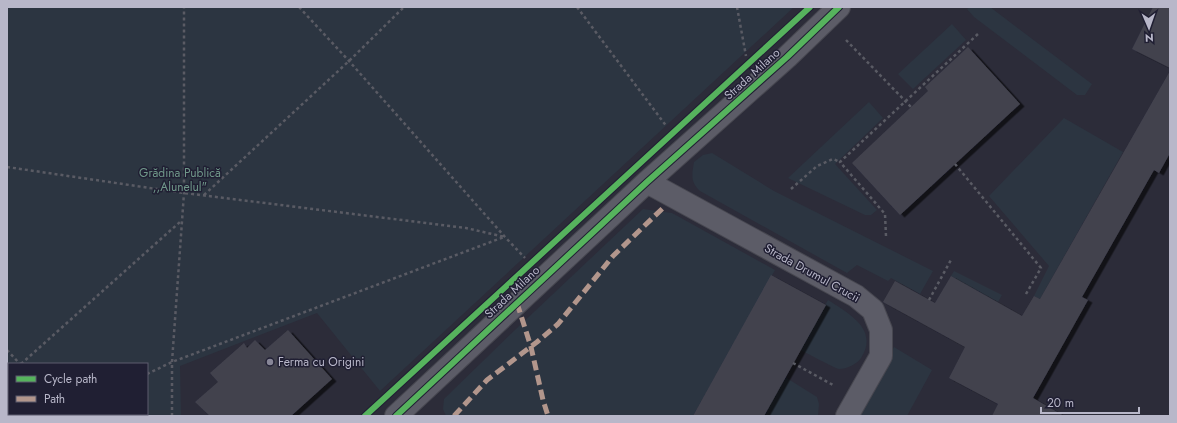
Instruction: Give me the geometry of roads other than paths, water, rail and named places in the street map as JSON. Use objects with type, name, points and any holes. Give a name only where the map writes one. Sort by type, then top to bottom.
[{"type":"street","name":"Strada Milano","points":[[396,416],[647,182],[787,57],[833,13]]},
{"type":"street","name":"Strada Drumul Crucii","points":[[647,182],[856,296],[873,310],[881,330],[881,356],[847,416]]},
{"type":"place","name":"Ferma cu Origini","points":[[270,362]]},
{"type":"park label","name":"Grădina Publică ,,Alunelul\"","points":[[180,180]]}]
